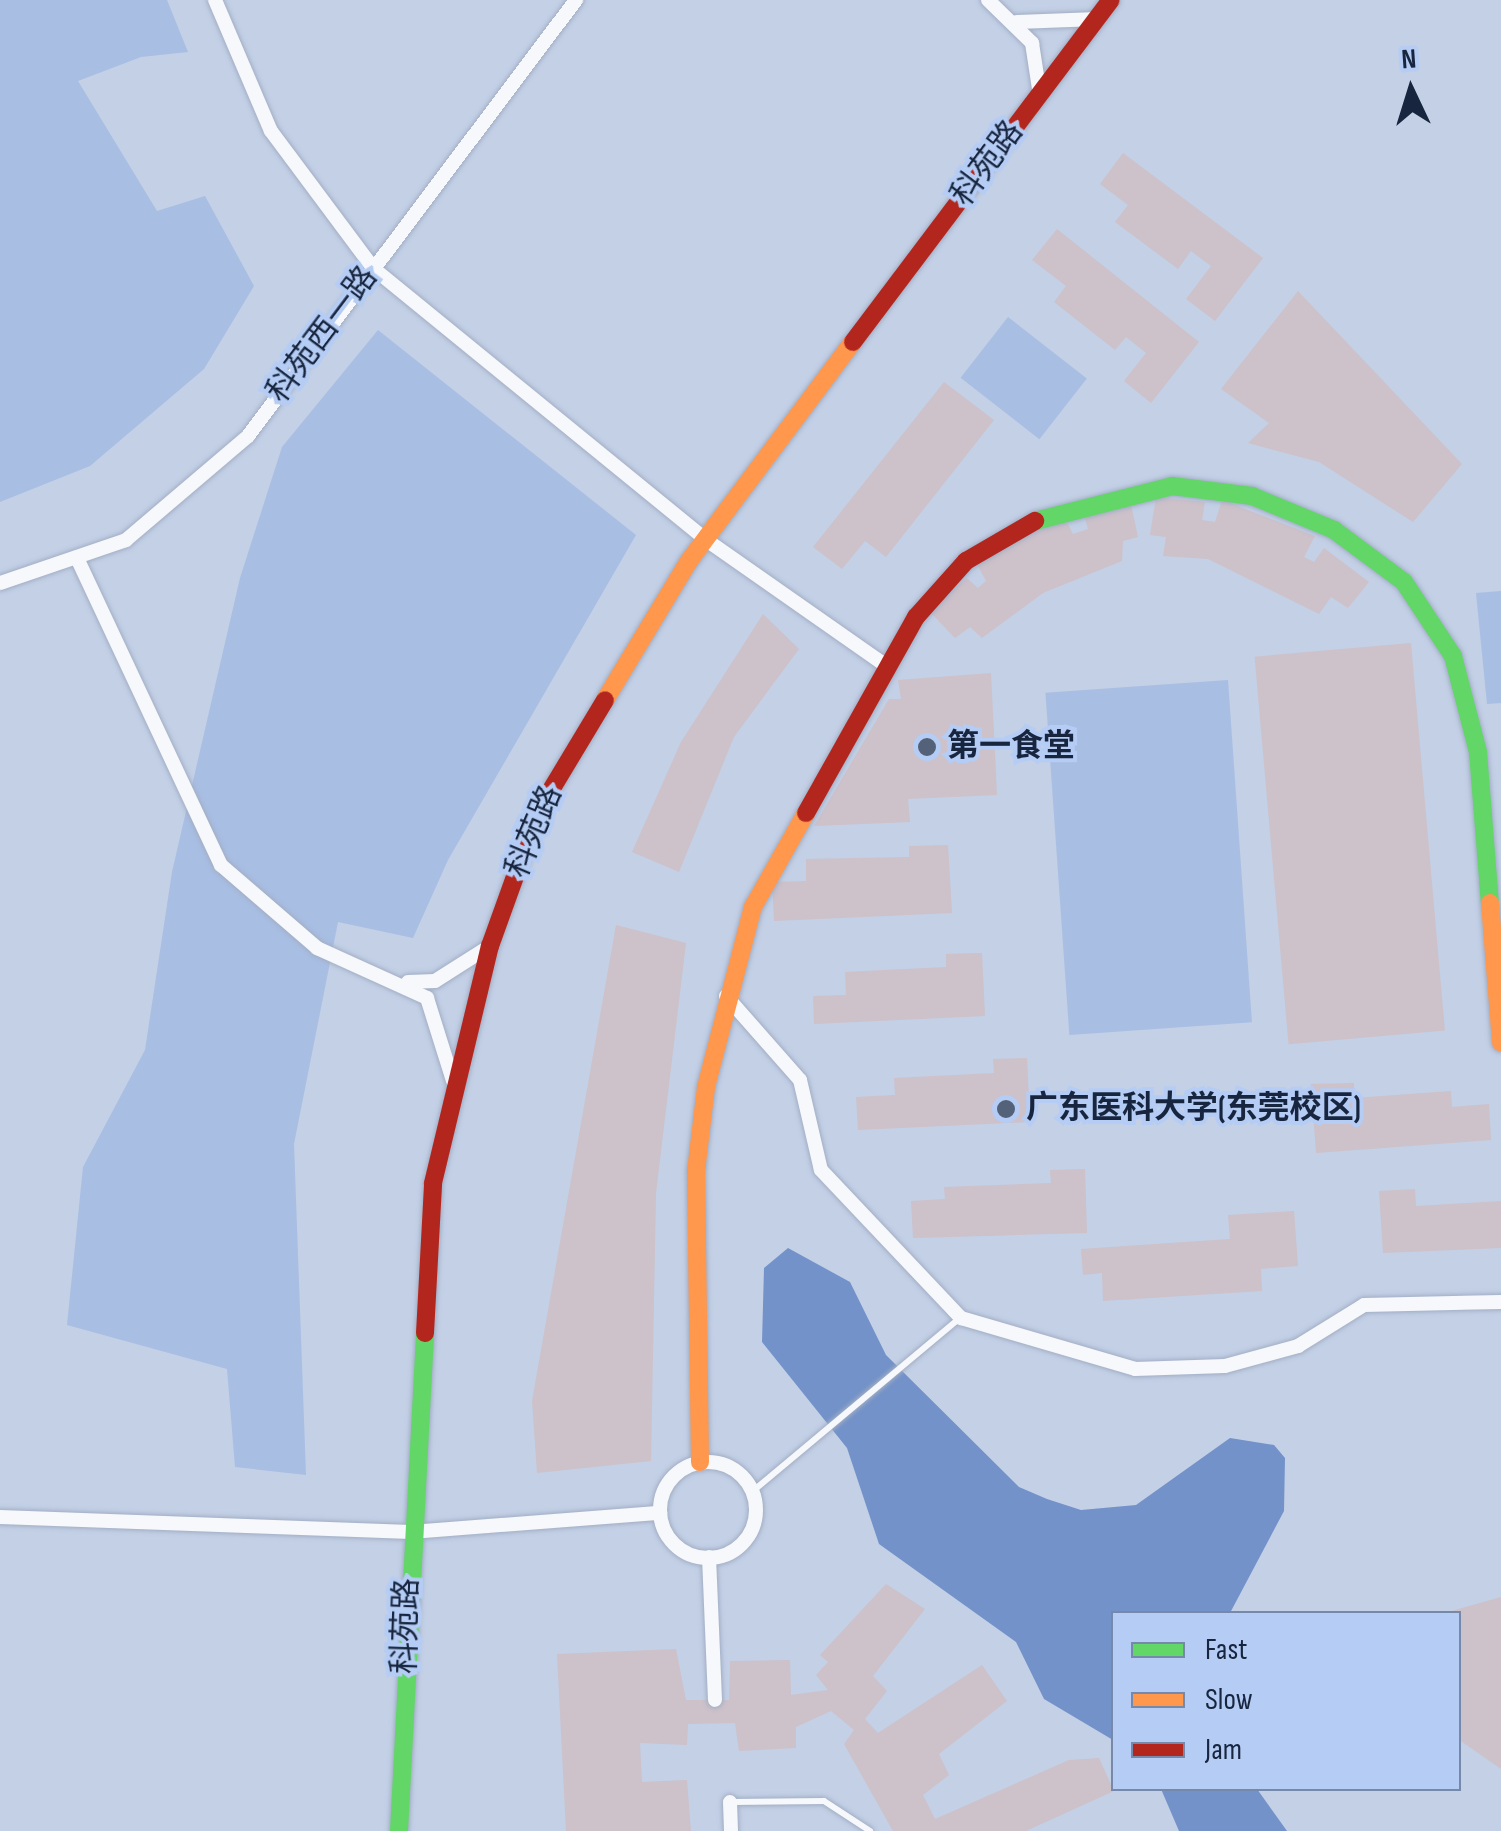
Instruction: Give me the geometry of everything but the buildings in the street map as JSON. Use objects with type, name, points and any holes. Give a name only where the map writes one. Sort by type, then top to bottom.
[{"type":"street","points":[[215,0],[271,131],[373,268],[705,539],[889,668]]},
{"type":"street","name":"科苑西一路","points":[[0,583],[78,560],[126,540],[248,436],[576,0]]},
{"type":"street","points":[[988,0],[1018,22],[1032,43],[1040,95]]},
{"type":"street","name":"科苑路","points":[[399,1831],[429,1220],[453,1080],[490,946],[540,810],[705,539],[1111,0]]},
{"type":"street","points":[[1018,22],[1097,19]]},
{"type":"street","points":[[700,1462],[696,1171],[726,996],[772,860],[916,617],[966,562],[1055,509],[1133,490],[1214,488],[1334,530],[1404,582],[1453,656],[1482,781],[1501,1042]]},
{"type":"street","points":[[78,560],[221,866],[317,948],[408,982],[428,998],[453,1080]]},
{"type":"street","points":[[408,982],[436,981],[490,946]]},
{"type":"street","points":[[726,996],[800,1080],[821,1170],[961,1318],[1135,1368],[1225,1366],[1298,1346],[1364,1305],[1501,1302]]},
{"type":"street","points":[[700,1462],[727,1465],[754,1491],[752,1533],[736,1550],[709,1558],[680,1550],[660,1513],[667,1483],[700,1462]]},
{"type":"street","points":[[0,1517],[411,1532],[660,1513]]},
{"type":"street","points":[[709,1558],[715,1700]]},
{"type":"street","points":[[730,1802],[731,1831]]},
{"type":"lane","points":[[754,1491],[961,1318]]},
{"type":"lane","points":[[730,1802],[824,1801],[870,1831]]},
{"type":"shaded area","points":[[0,0],[167,0],[188,52],[141,57],[78,81],[157,211],[205,196],[254,286],[204,369],[90,466],[0,502]]},
{"type":"shaded area","points":[[1008,317],[1087,379],[1039,439],[961,378]]},
{"type":"shaded area","points":[[378,330],[636,535],[448,860],[413,938],[338,922],[294,1144],[306,1475],[235,1467],[227,1369],[67,1325],[83,1167],[145,1050],[172,872],[240,578],[282,447]]},
{"type":"shaded area","points":[[1501,591],[1501,703],[1487,704],[1476,593]]},
{"type":"shaded area","points":[[1228,680],[1252,1022],[1069,1035],[1045,693]]},
{"type":"shaded area","points":[[788,1248],[850,1282],[886,1355],[1019,1487],[1047,1499],[1081,1510],[1136,1505],[1230,1438],[1274,1445],[1285,1458],[1284,1511],[1231,1611],[1111,1611],[1111,1739],[1044,1699],[1016,1642],[879,1544],[847,1448],[762,1342],[764,1268]]},
{"type":"shaded area","points":[[1162,1791],[1258,1791],[1287,1831],[1179,1831]]},
{"type":"traffic: fast","points":[[1035,521],[1172,486],[1252,496],[1334,530],[1404,582],[1453,656],[1478,752],[1490,903]]},
{"type":"traffic: fast","points":[[399,1831],[425,1333]]},
{"type":"traffic: slow","points":[[605,700],[689,561],[853,342]]},
{"type":"traffic: slow","points":[[700,1462],[696,1171],[706,1087],[753,907],[806,813]]},
{"type":"traffic: slow","points":[[1490,903],[1501,1043]]},
{"type":"traffic: jam","points":[[853,342],[1111,0]]},
{"type":"traffic: jam","points":[[806,813],[916,617],[966,561],[1035,521]]},
{"type":"traffic: jam","points":[[425,1333],[433,1183],[490,946],[539,810],[605,700]]},
{"type":"place","name":"第一食堂","points":[[927,747]]},
{"type":"place","name":"广东医科大学(东莞校区)","points":[[1006,1109]]}]
